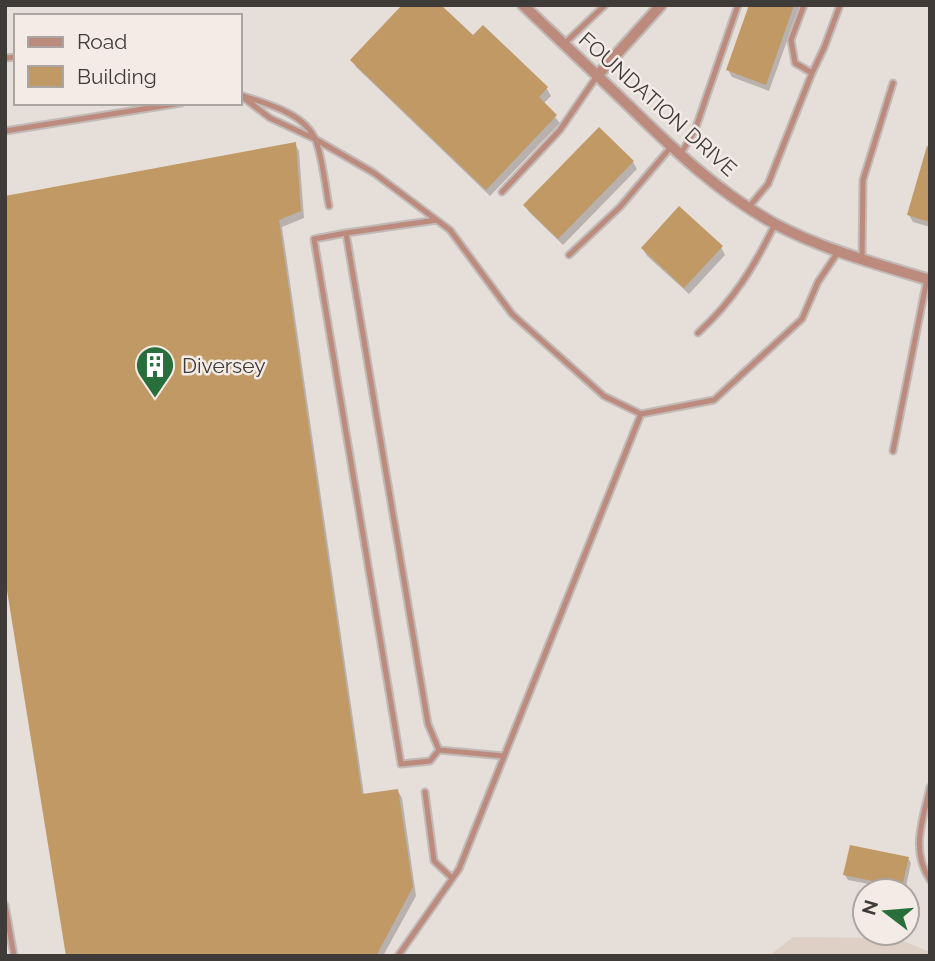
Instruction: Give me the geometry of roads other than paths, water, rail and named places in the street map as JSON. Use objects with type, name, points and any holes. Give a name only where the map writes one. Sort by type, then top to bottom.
[{"type":"street","name":"FOUNDATION DRIVE","points":[[523,5],[675,151],[748,208],[775,224],[838,252],[928,279]]},
{"type":"street","points":[[597,76],[662,5]]},
{"type":"lane","points":[[564,44],[604,5]]},
{"type":"lane","points":[[569,255],[695,130],[738,5]]},
{"type":"lane","points":[[804,5],[791,40],[795,63],[812,73]]},
{"type":"lane","points":[[748,208],[768,184],[840,5]]},
{"type":"lane","points":[[502,192],[560,130],[597,76]]},
{"type":"lane","points":[[862,259],[863,180],[892,83]]},
{"type":"lane","points":[[242,96],[279,108],[296,117],[315,139],[329,206]]},
{"type":"lane","points":[[242,97],[270,118],[315,139],[374,173],[450,230],[512,314],[604,396],[641,414],[714,400],[803,319],[818,282],[838,252]]},
{"type":"lane","points":[[5,131],[168,105]]},
{"type":"lane","points":[[437,220],[314,239],[401,764],[430,761],[439,750]]},
{"type":"lane","points":[[698,334],[724,309],[756,263],[775,224]]},
{"type":"lane","points":[[346,233],[428,724],[439,750]]},
{"type":"lane","points":[[893,450],[928,279]]},
{"type":"lane","points":[[398,956],[459,869],[641,414]]},
{"type":"lane","points":[[439,750],[504,756]]},
{"type":"lane","points":[[930,788],[918,849],[922,868],[930,880]]},
{"type":"lane","points":[[425,792],[434,861],[452,878]]},
{"type":"lane","points":[[5,905],[14,956]]},
{"type":"place","name":"Diversey","points":[[155,399]]}]
